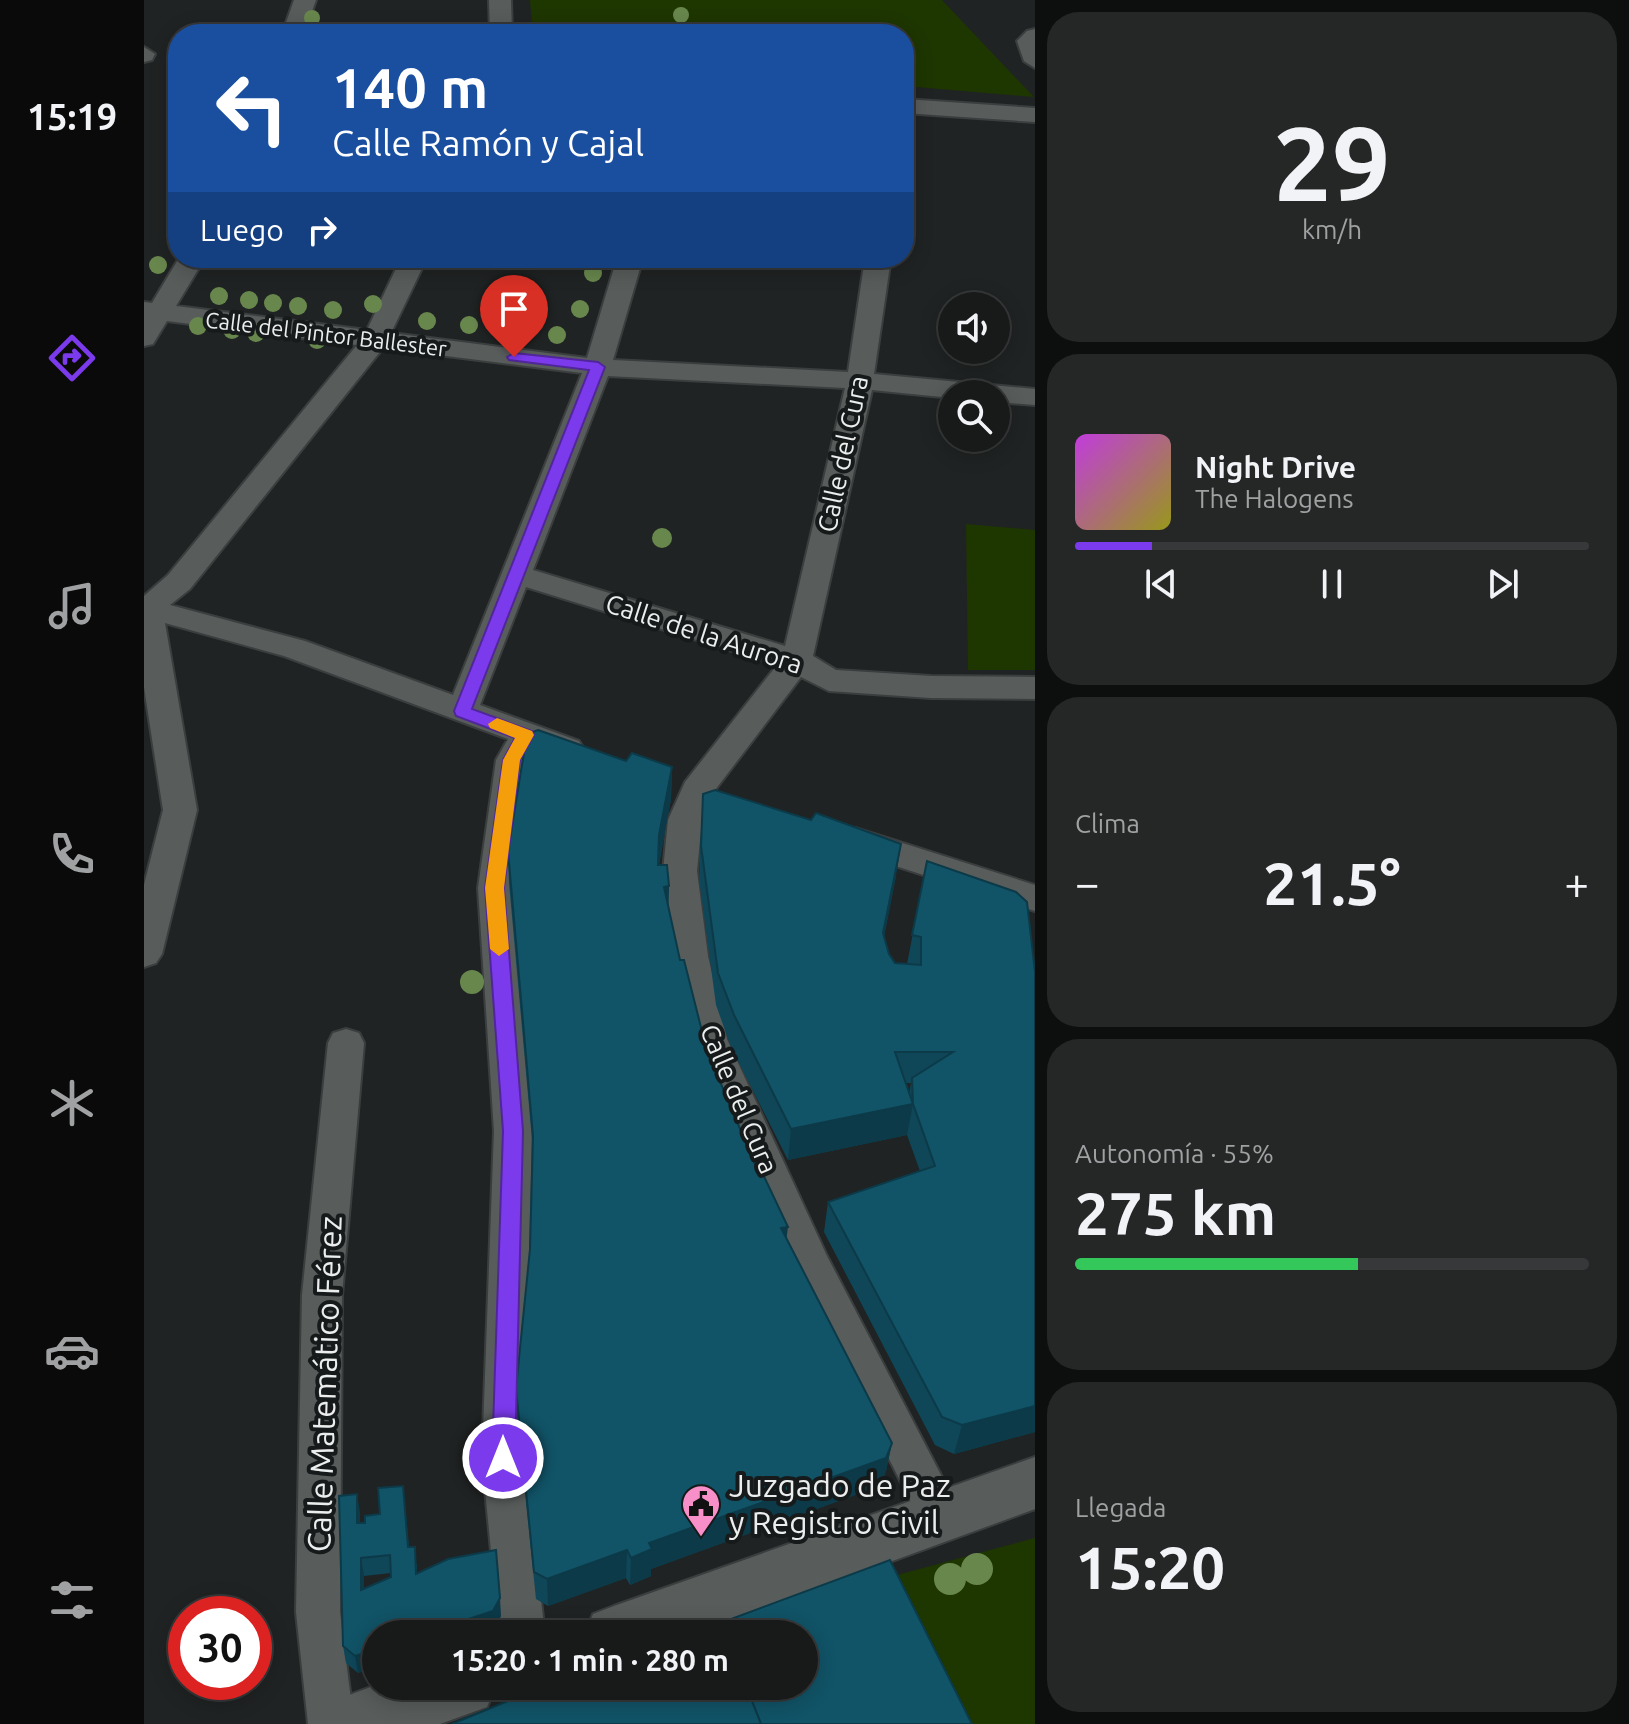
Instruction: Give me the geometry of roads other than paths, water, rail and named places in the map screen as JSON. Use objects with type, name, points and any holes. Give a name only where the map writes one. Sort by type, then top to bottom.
[{"type":"main road","points":[[653,1620],[1035,1483]]},
{"type":"main road","points":[[349,1724],[441,1703]]},
{"type":"street","points":[[297,24],[305,0]]},
{"type":"street","points":[[500,0],[501,24]]},
{"type":"street","points":[[1035,36],[1028,41],[1035,61]]},
{"type":"street","points":[[914,107],[1035,115]]},
{"type":"street","points":[[144,338],[153,311],[185,268]]},
{"type":"street","points":[[146,608],[179,582],[375,340],[409,268]]},
{"type":"street","points":[[462,711],[598,367],[627,268]]},
{"type":"street","name":"Calle del Cura","points":[[877,268],[860,381],[797,660],[697,790],[685,820],[680,871],[690,956],[709,1039],[810,1263],[940,1516]]},
{"type":"street","name":"Calle del Pintor Ballester","points":[[153,311],[598,367],[860,381],[1035,397]]},
{"type":"street","name":"Calle de la Aurora","points":[[518,575],[797,660],[829,680],[931,687],[1035,688]]},
{"type":"street","points":[[146,608],[294,648],[526,735],[597,758]]},
{"type":"street","points":[[144,954],[180,810],[146,608]]},
{"type":"street","points":[[520,1620],[503,1458],[513,1131],[495,888],[512,760],[526,735]]},
{"type":"street","points":[[829,832],[1035,898]]},
{"type":"street","name":"Calle Matemático Férez","points":[[331,1724],[318,1612],[322,1295],[346,1043]]},
{"type":"place","name":"Juzgado de Paz y Registro Civil","points":[[701,1538]]}]
